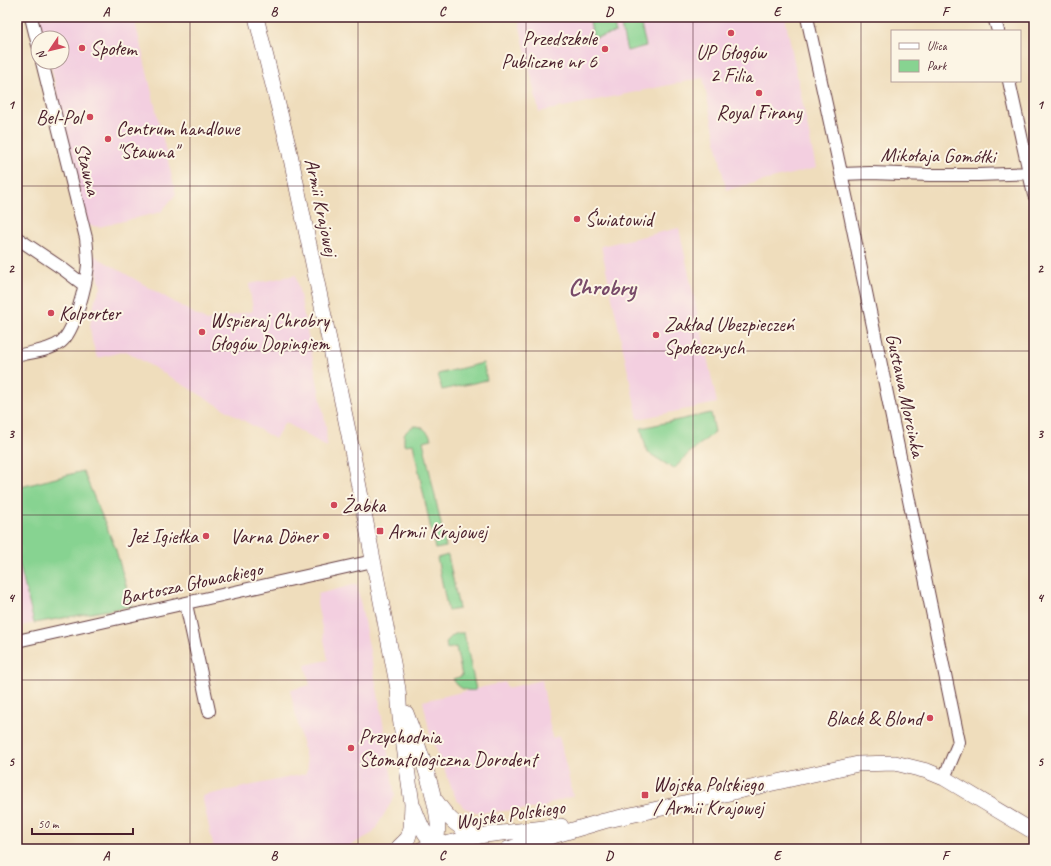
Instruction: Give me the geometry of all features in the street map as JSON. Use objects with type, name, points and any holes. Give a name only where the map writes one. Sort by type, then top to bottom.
[{"type":"street","points":[[31,17],[34,30]]},
{"type":"street","name":"Armii Krajowej","points":[[256,17],[289,149],[349,434],[398,689],[400,717],[412,804],[412,828],[408,838],[397,849]]},
{"type":"street","name":"Gustawa Morcinka","points":[[807,17],[959,742],[944,778]]},
{"type":"street","points":[[994,17],[998,30]]},
{"type":"street","name":"Stawna","points":[[17,356],[53,347],[66,337],[76,315],[88,264],[86,238],[44,70]]},
{"type":"street","points":[[1009,82],[1032,173],[1034,195]]},
{"type":"street","name":"Mikołaja Gomółki","points":[[841,174],[870,173],[978,175],[1032,173]]},
{"type":"street","points":[[17,238],[63,268],[84,285]]},
{"type":"street","name":"Bartosza Głowackiego","points":[[17,641],[373,561]]},
{"type":"street","points":[[186,604],[209,711]]},
{"type":"street","name":"Armii Krajowej","points":[[398,689],[434,798],[438,822],[438,834],[433,848]]},
{"type":"street","name":"Wojska Polskiego","points":[[508,849],[604,821],[858,764],[895,762],[927,771],[944,778],[1034,832]]},
{"type":"street","name":"Armii Krajowej","points":[[434,798],[445,815],[455,824],[466,831],[480,836]]},
{"type":"street","name":"Armii Krajowej","points":[[412,804],[433,848]]},
{"type":"street","name":"Wojska Polskiego","points":[[433,848],[480,836],[604,821]]},
{"type":"shaded area","points":[[40,17],[134,17],[176,194],[161,212],[99,227],[87,225],[52,70],[70,70],[70,30],[42,30]]},
{"type":"shaded area","points":[[518,17],[785,17],[816,168],[726,190],[703,78],[539,112]]},
{"type":"shaded area","points":[[679,228],[717,403],[638,419],[601,246]]},
{"type":"shaded area","points":[[93,255],[207,321],[253,311],[249,284],[296,275],[326,426],[327,447],[285,422],[275,439],[126,351],[97,358],[92,341],[90,326],[95,299],[101,288]]},
{"type":"shaded area","points":[[17,555],[34,623],[17,627]]},
{"type":"shaded area","points":[[357,584],[380,705],[395,796],[373,833],[344,849],[214,849],[202,796],[305,774],[308,768],[290,690],[310,685],[305,665],[328,660],[317,603],[318,594]]},
{"type":"shaded area","points":[[542,680],[552,738],[559,736],[573,796],[551,803],[543,808],[476,812],[464,808],[456,799],[430,734],[423,701],[505,682],[507,688]]},
{"type":"green space","points":[[589,17],[612,17],[616,33],[593,38]]},
{"type":"green space","points":[[619,17],[639,17],[646,46],[627,51]]},
{"type":"green space","points":[[483,363],[487,380],[442,390],[438,374]]},
{"type":"green space","points":[[711,413],[715,432],[688,454],[674,469],[647,452],[641,428]]},
{"type":"green space","points":[[415,426],[425,430],[432,439],[423,441],[446,547],[435,549],[413,444],[404,445],[404,434],[410,428]]},
{"type":"green space","points":[[83,471],[115,547],[132,606],[34,623],[17,555],[17,488]]},
{"type":"green space","points":[[448,555],[459,609],[448,611],[437,558]]},
{"type":"green space","points":[[464,633],[476,690],[463,689],[457,685],[453,679],[462,676],[456,647],[447,649],[446,642],[453,635]]},
{"type":"place","name":"UP Głogów 2 Filia","points":[[731,33]]},
{"type":"place","name":"Społem","points":[[82,48]]},
{"type":"place","name":"Przedszkole Publiczne nr 6","points":[[605,49]]},
{"type":"place","name":"Royal Firany","points":[[759,93]]},
{"type":"place","name":"Bel-Pol","points":[[90,117]]},
{"type":"place","name":"Centrum handlowe \"Stawna\"","points":[[108,139]]},
{"type":"place","name":"Światowid","points":[[577,219]]},
{"type":"place","name":"Kolporter","points":[[51,313]]},
{"type":"place","name":"Wspieraj Chrobry Głogów Dopingiem","points":[[202,332]]},
{"type":"place","name":"Zakład Ubezpieczeń Społecznych","points":[[656,335]]},
{"type":"place","name":"Żabka","points":[[334,505]]},
{"type":"place","name":"Armii Krajowej","points":[[380,531]]},
{"type":"place","name":"Jeż Igiełka","points":[[206,536]]},
{"type":"place","name":"Varna Döner","points":[[326,536]]},
{"type":"place","name":"Black & Blond","points":[[930,718]]},
{"type":"place","name":"Przychodnia Stomatologiczna Dorodent","points":[[351,748]]},
{"type":"place","name":"Wojska Polskiego / Armii Krajowej","points":[[645,795]]},
{"type":"district","name":"Chrobry","points":[[602,287]]}]
